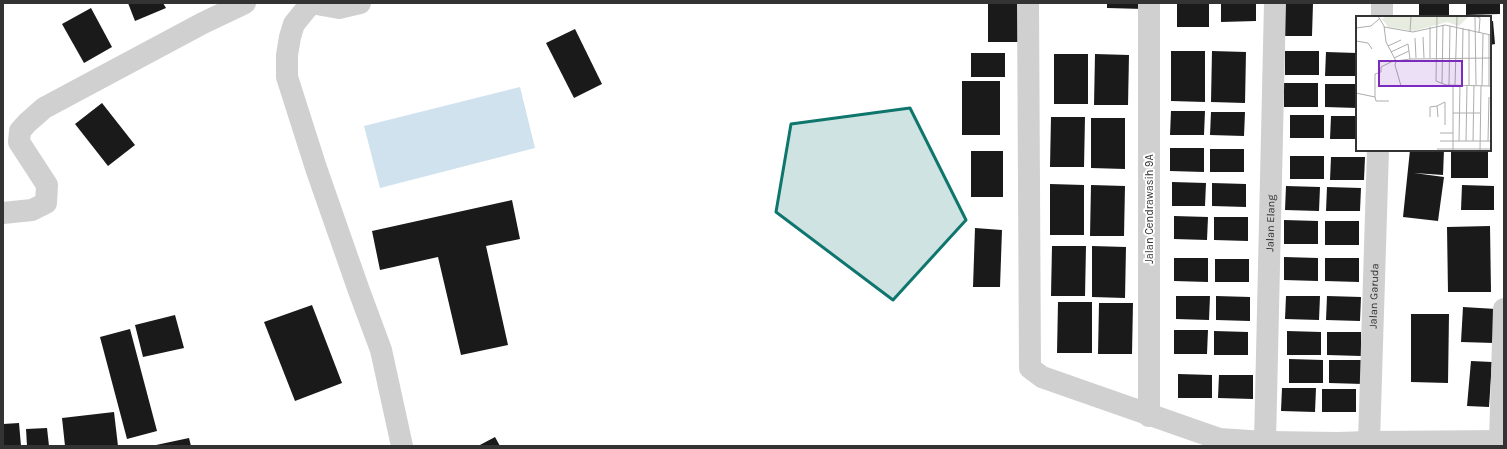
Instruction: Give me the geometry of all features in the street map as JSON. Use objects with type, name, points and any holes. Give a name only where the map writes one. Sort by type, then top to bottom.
[{"type":"street","points":[[3,213],[32,210],[46,203],[47,185],[19,142],[20,131],[44,108],[203,23],[245,3]]},
{"type":"street","points":[[360,3],[339,8],[311,3],[294,24],[287,55],[287,77],[321,183],[381,350],[402,446]]},
{"type":"street","points":[[1028,3],[1030,368],[1042,377],[1149,416],[1219,439],[1337,445],[1369,442],[1467,444],[1502,441],[1504,310]]},
{"type":"street","name":"Jalan Cendrawasih 9A","points":[[1149,3],[1149,416]]},
{"type":"street","name":"Jalan Elang","points":[[1265,442],[1275,3]]},
{"type":"street","points":[[1382,3],[1382,16]]},
{"type":"street","name":"Jalan Garuda","points":[[1369,442],[1378,151]]},
{"type":"highlighted area","points":[[910,108],[966,220],[893,300],[776,212],[791,124]]},
{"type":"water","points":[[520,87],[535,148],[380,188],[364,126]]},
{"type":"building","points":[[128,3],[163,3],[166,8],[135,21]]},
{"type":"building","points":[[988,3],[1018,3],[1018,42],[988,42]]},
{"type":"building","points":[[1107,3],[1144,3],[1144,9],[1107,8]]},
{"type":"building","points":[[1177,3],[1209,3],[1209,27],[1177,27]]},
{"type":"building","points":[[1221,3],[1256,3],[1256,21],[1221,22]]},
{"type":"building","points":[[1284,3],[1313,3],[1312,36],[1283,36]]},
{"type":"building","points":[[1419,3],[1449,3],[1449,16],[1419,16]]},
{"type":"building","points":[[1466,3],[1500,3],[1500,14],[1466,15]]},
{"type":"building","points":[[91,8],[112,47],[84,63],[62,24]]},
{"type":"building","points":[[1491,21],[1493,21],[1495,44],[1491,45]]},
{"type":"building","points":[[575,29],[602,84],[574,98],[546,43]]},
{"type":"building","points":[[1171,51],[1205,51],[1205,102],[1171,101]]},
{"type":"building","points":[[1212,51],[1246,52],[1245,103],[1211,102]]},
{"type":"building","points":[[1285,51],[1319,51],[1319,75],[1285,75]]},
{"type":"building","points":[[1326,52],[1356,53],[1356,76],[1325,76]]},
{"type":"building","points":[[971,53],[1005,53],[1005,77],[971,77]]},
{"type":"building","points":[[1054,54],[1088,54],[1088,104],[1054,104]]},
{"type":"building","points":[[1095,54],[1129,55],[1128,105],[1094,105]]},
{"type":"building","points":[[962,81],[1000,81],[1000,135],[962,135]]},
{"type":"building","points":[[1284,83],[1318,83],[1318,107],[1284,107]]},
{"type":"building","points":[[1325,84],[1356,84],[1356,108],[1325,107]]},
{"type":"building","points":[[102,103],[135,145],[108,166],[75,124]]},
{"type":"building","points":[[1171,111],[1205,111],[1204,135],[1170,135]]},
{"type":"building","points":[[1211,112],[1245,112],[1244,136],[1210,135]]},
{"type":"building","points":[[1290,115],[1324,115],[1324,138],[1290,138]]},
{"type":"building","points":[[1331,116],[1356,116],[1356,139],[1330,139]]},
{"type":"building","points":[[1051,117],[1085,117],[1084,167],[1050,167]]},
{"type":"building","points":[[1091,118],[1125,118],[1125,169],[1091,168]]},
{"type":"building","points":[[1170,148],[1204,148],[1204,172],[1170,171]]},
{"type":"building","points":[[1210,149],[1244,149],[1244,172],[1210,172]]},
{"type":"building","points":[[971,151],[1003,151],[1003,197],[971,197]]},
{"type":"building","points":[[1410,151],[1444,151],[1443,175],[1414,173],[1444,177],[1438,221],[1403,217]]},
{"type":"building","points":[[1451,151],[1488,151],[1488,178],[1451,178]]},
{"type":"building","points":[[1290,156],[1324,156],[1324,179],[1290,179]]},
{"type":"building","points":[[1331,157],[1365,157],[1364,180],[1330,180]]},
{"type":"building","points":[[1172,182],[1206,183],[1205,206],[1172,206]]},
{"type":"building","points":[[1212,183],[1246,184],[1246,207],[1212,206]]},
{"type":"building","points":[[1050,184],[1084,185],[1084,235],[1050,235]]},
{"type":"building","points":[[1091,185],[1125,186],[1124,236],[1090,236]]},
{"type":"building","points":[[1462,185],[1494,186],[1494,210],[1461,210]]},
{"type":"building","points":[[1286,186],[1320,187],[1319,211],[1285,210]]},
{"type":"building","points":[[1327,187],[1361,188],[1360,211],[1326,211]]},
{"type":"building","points":[[512,200],[520,239],[486,246],[508,345],[461,355],[438,257],[380,270],[372,231]]},
{"type":"building","points":[[1174,216],[1208,217],[1207,240],[1174,239]]},
{"type":"building","points":[[1214,217],[1248,217],[1248,241],[1214,240]]},
{"type":"building","points":[[1284,220],[1318,221],[1318,244],[1284,244]]},
{"type":"building","points":[[1325,221],[1359,221],[1359,245],[1325,245]]},
{"type":"building","points":[[1490,226],[1491,292],[1448,292],[1447,227]]},
{"type":"building","points":[[975,228],[1002,230],[1000,287],[973,287]]},
{"type":"building","points":[[1052,246],[1086,246],[1085,296],[1051,296]]},
{"type":"building","points":[[1092,246],[1126,247],[1125,298],[1092,297]]},
{"type":"building","points":[[1284,257],[1318,258],[1318,281],[1284,280]]},
{"type":"building","points":[[1174,258],[1208,258],[1208,282],[1174,281]]},
{"type":"building","points":[[1325,258],[1359,258],[1359,282],[1325,281]]},
{"type":"building","points":[[1215,259],[1249,259],[1249,282],[1215,282]]},
{"type":"building","points":[[1176,296],[1210,296],[1209,320],[1176,319]]},
{"type":"building","points":[[1216,296],[1250,297],[1250,321],[1216,320]]},
{"type":"building","points":[[1286,296],[1320,296],[1319,320],[1285,319]]},
{"type":"building","points":[[1327,296],[1361,297],[1360,321],[1326,320]]},
{"type":"building","points":[[1058,302],[1092,302],[1092,353],[1057,353]]},
{"type":"building","points":[[1099,303],[1133,303],[1132,354],[1098,354]]},
{"type":"building","points":[[312,305],[342,383],[295,401],[264,322]]},
{"type":"building","points":[[1463,307],[1496,309],[1494,343],[1461,342]]},
{"type":"building","points":[[1411,314],[1449,314],[1448,383],[1411,382]]},
{"type":"building","points":[[175,315],[184,348],[143,357],[135,325]]},
{"type":"building","points":[[130,329],[157,431],[127,439],[100,337]]},
{"type":"building","points":[[1174,330],[1208,330],[1207,354],[1174,354]]},
{"type":"building","points":[[1214,331],[1248,332],[1248,355],[1214,355]]},
{"type":"building","points":[[1287,331],[1321,332],[1321,355],[1287,355]]},
{"type":"building","points":[[1327,332],[1361,332],[1361,356],[1327,355]]},
{"type":"building","points":[[1289,359],[1323,360],[1323,383],[1289,383]]},
{"type":"building","points":[[1329,360],[1363,360],[1363,384],[1329,383]]},
{"type":"building","points":[[1471,361],[1492,362],[1489,407],[1467,406]]},
{"type":"building","points":[[1178,374],[1212,375],[1212,398],[1178,398]]},
{"type":"building","points":[[1219,375],[1253,375],[1253,399],[1218,398]]},
{"type":"building","points":[[1282,388],[1316,388],[1315,412],[1281,411]]},
{"type":"building","points":[[1322,389],[1356,389],[1356,412],[1322,412]]},
{"type":"building","points":[[114,412],[118,446],[65,446],[62,418]]},
{"type":"building","points":[[19,423],[21,446],[3,446],[3,424]]},
{"type":"building","points":[[47,428],[49,446],[27,446],[26,429]]},
{"type":"building","points":[[495,437],[500,446],[478,446]]},
{"type":"building","points":[[189,438],[191,446],[156,446],[156,445]]}]
